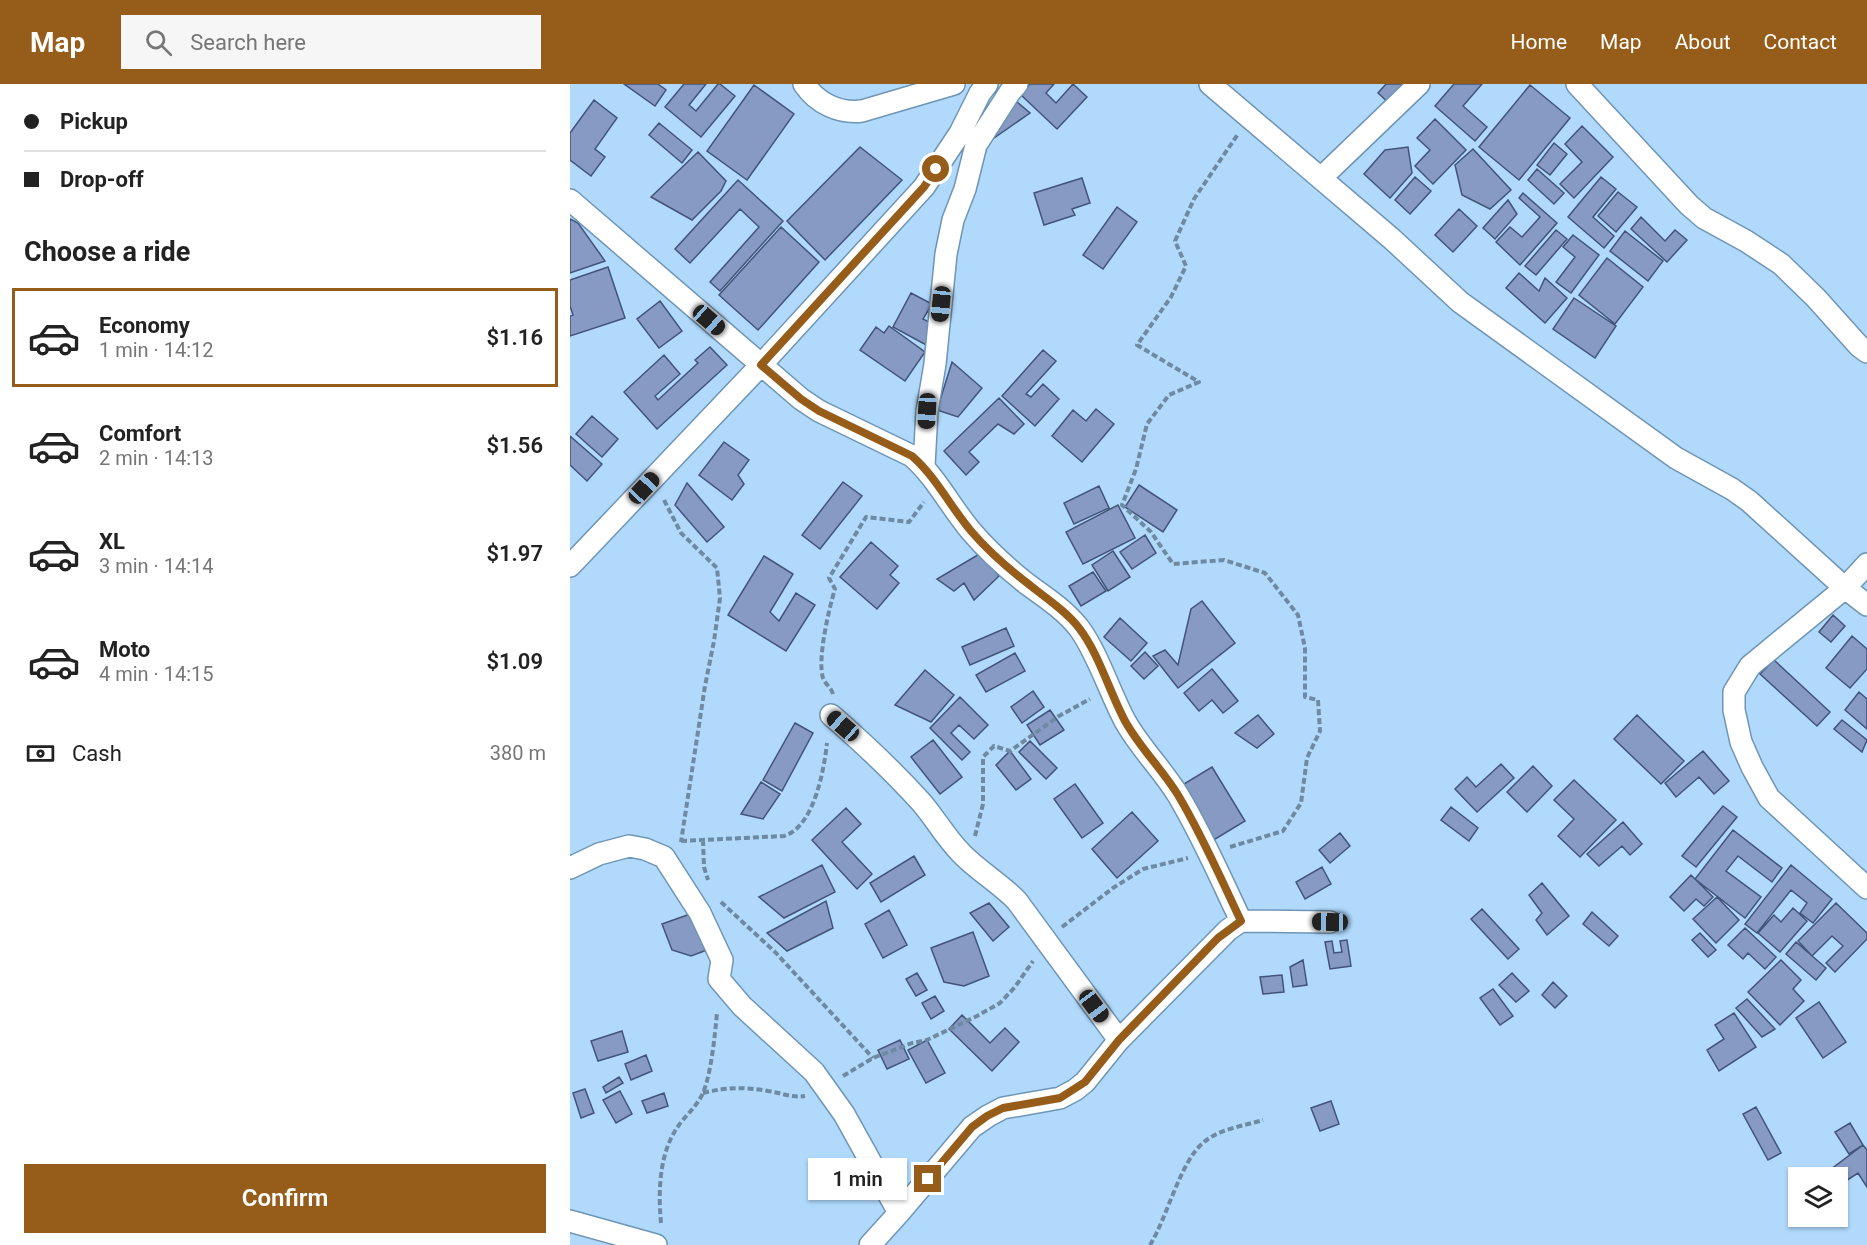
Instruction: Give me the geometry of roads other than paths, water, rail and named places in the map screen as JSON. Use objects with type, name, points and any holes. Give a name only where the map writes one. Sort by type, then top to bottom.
[{"type":"street","points":[[804,84],[831,107],[841,112],[851,113],[954,84]]},
{"type":"street","points":[[570,566],[761,365],[924,187],[960,133],[987,84]]},
{"type":"street","points":[[924,466],[927,411],[935,364],[946,254],[953,220],[965,189],[976,145],[1004,100],[1017,84]]},
{"type":"street","points":[[1210,84],[1392,239],[1460,302],[1676,458],[1749,501],[1867,605]]},
{"type":"street","points":[[1321,178],[1419,84]]},
{"type":"street","points":[[1577,84],[1689,205],[1704,218],[1781,264],[1867,352]]},
{"type":"street","points":[[570,200],[801,399],[819,411],[912,456],[924,466],[971,531],[991,552],[1066,613],[1080,629],[1138,744],[1158,766],[1178,795],[1241,921]]},
{"type":"street","points":[[1867,564],[1845,588],[1750,666],[1734,692],[1734,710],[1741,742],[1768,798],[1867,888]]},
{"type":"street","points":[[831,715],[868,747],[915,796],[958,851],[1017,901],[1119,1040]]},
{"type":"street","points":[[570,868],[599,855],[629,846],[645,849],[664,857],[700,913],[722,960],[719,979],[742,1006],[814,1072],[844,1114],[899,1213]]},
{"type":"street","points":[[870,1245],[972,1127],[1003,1108],[1060,1098],[1075,1090],[1085,1082],[1119,1040],[1218,938],[1241,921],[1330,922]]},
{"type":"street","points":[[570,1221],[659,1239]]}]
